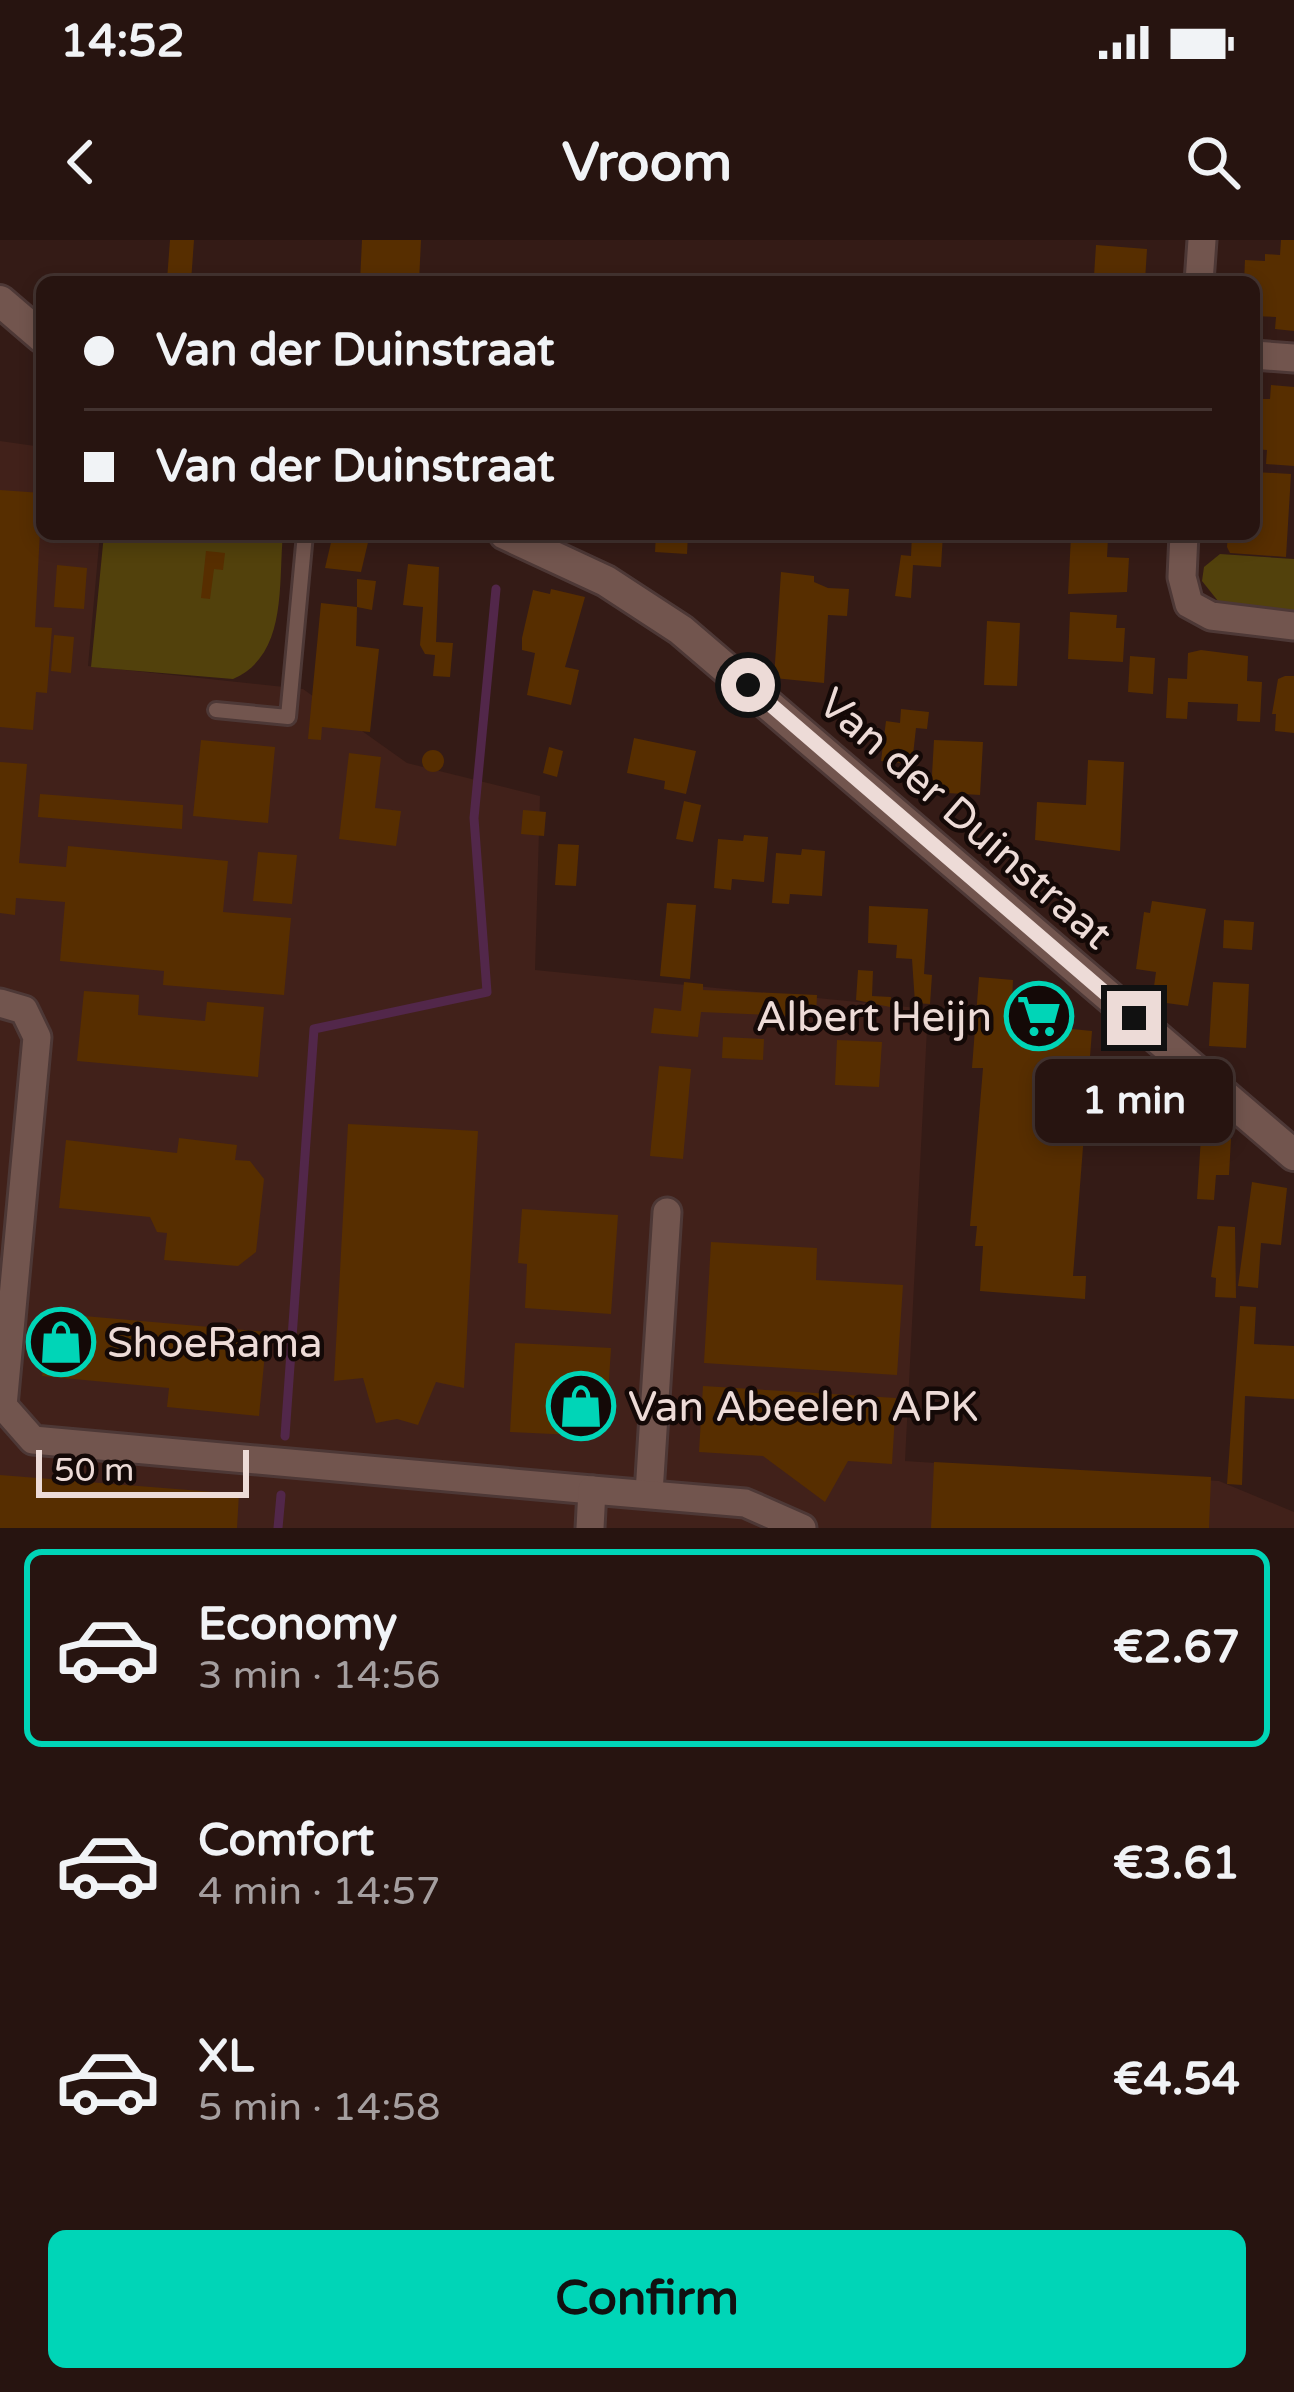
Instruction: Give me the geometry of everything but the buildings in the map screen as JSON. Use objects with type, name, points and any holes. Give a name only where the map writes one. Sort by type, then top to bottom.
[{"type":"street","points":[[1199,276],[1202,240]]},
{"type":"street","points":[[0,301],[36,332]]},
{"type":"street","points":[[1260,356],[1294,358]]},
{"type":"street","name":"Van der Duinstraat","points":[[518,540],[606,581],[681,630],[1294,1155]]},
{"type":"street","points":[[1184,540],[1182,577],[1189,604],[1211,616],[1294,626]]},
{"type":"street","points":[[0,1003],[25,1010],[37,1037],[3,1406],[34,1440],[745,1503],[802,1528]]},
{"type":"street","points":[[649,1493],[668,1212]]},
{"type":"street","points":[[590,1528],[592,1490]]},
{"type":"lane","points":[[216,710],[288,717],[304,540]]},
{"type":"shaded area","points":[[0,441],[36,446],[36,540],[99,540],[88,666],[303,689],[407,763],[540,796],[535,970],[928,1009],[905,1461],[1219,1481],[1294,1512],[1294,1528],[0,1528]]},
{"type":"shaded area","points":[[103,540],[283,540],[277,617],[272,636],[251,668],[233,679],[91,667]]},
{"type":"shaded area","points":[[1220,554],[1294,559],[1294,611],[1218,601],[1202,581],[1204,567]]},
{"type":"waterway","points":[[285,1436],[314,1029],[487,992],[474,818],[496,589]]},
{"type":"waterway","points":[[278,1528],[281,1495]]},
{"type":"place","name":"Albert Heijn","points":[[1039,1016]]},
{"type":"place","name":"ShoeRama","points":[[61,1342]]},
{"type":"place","name":"Van Abeelen APK","points":[[581,1406]]},
{"type":"route","points":[[748,685],[1134,1018]]}]
